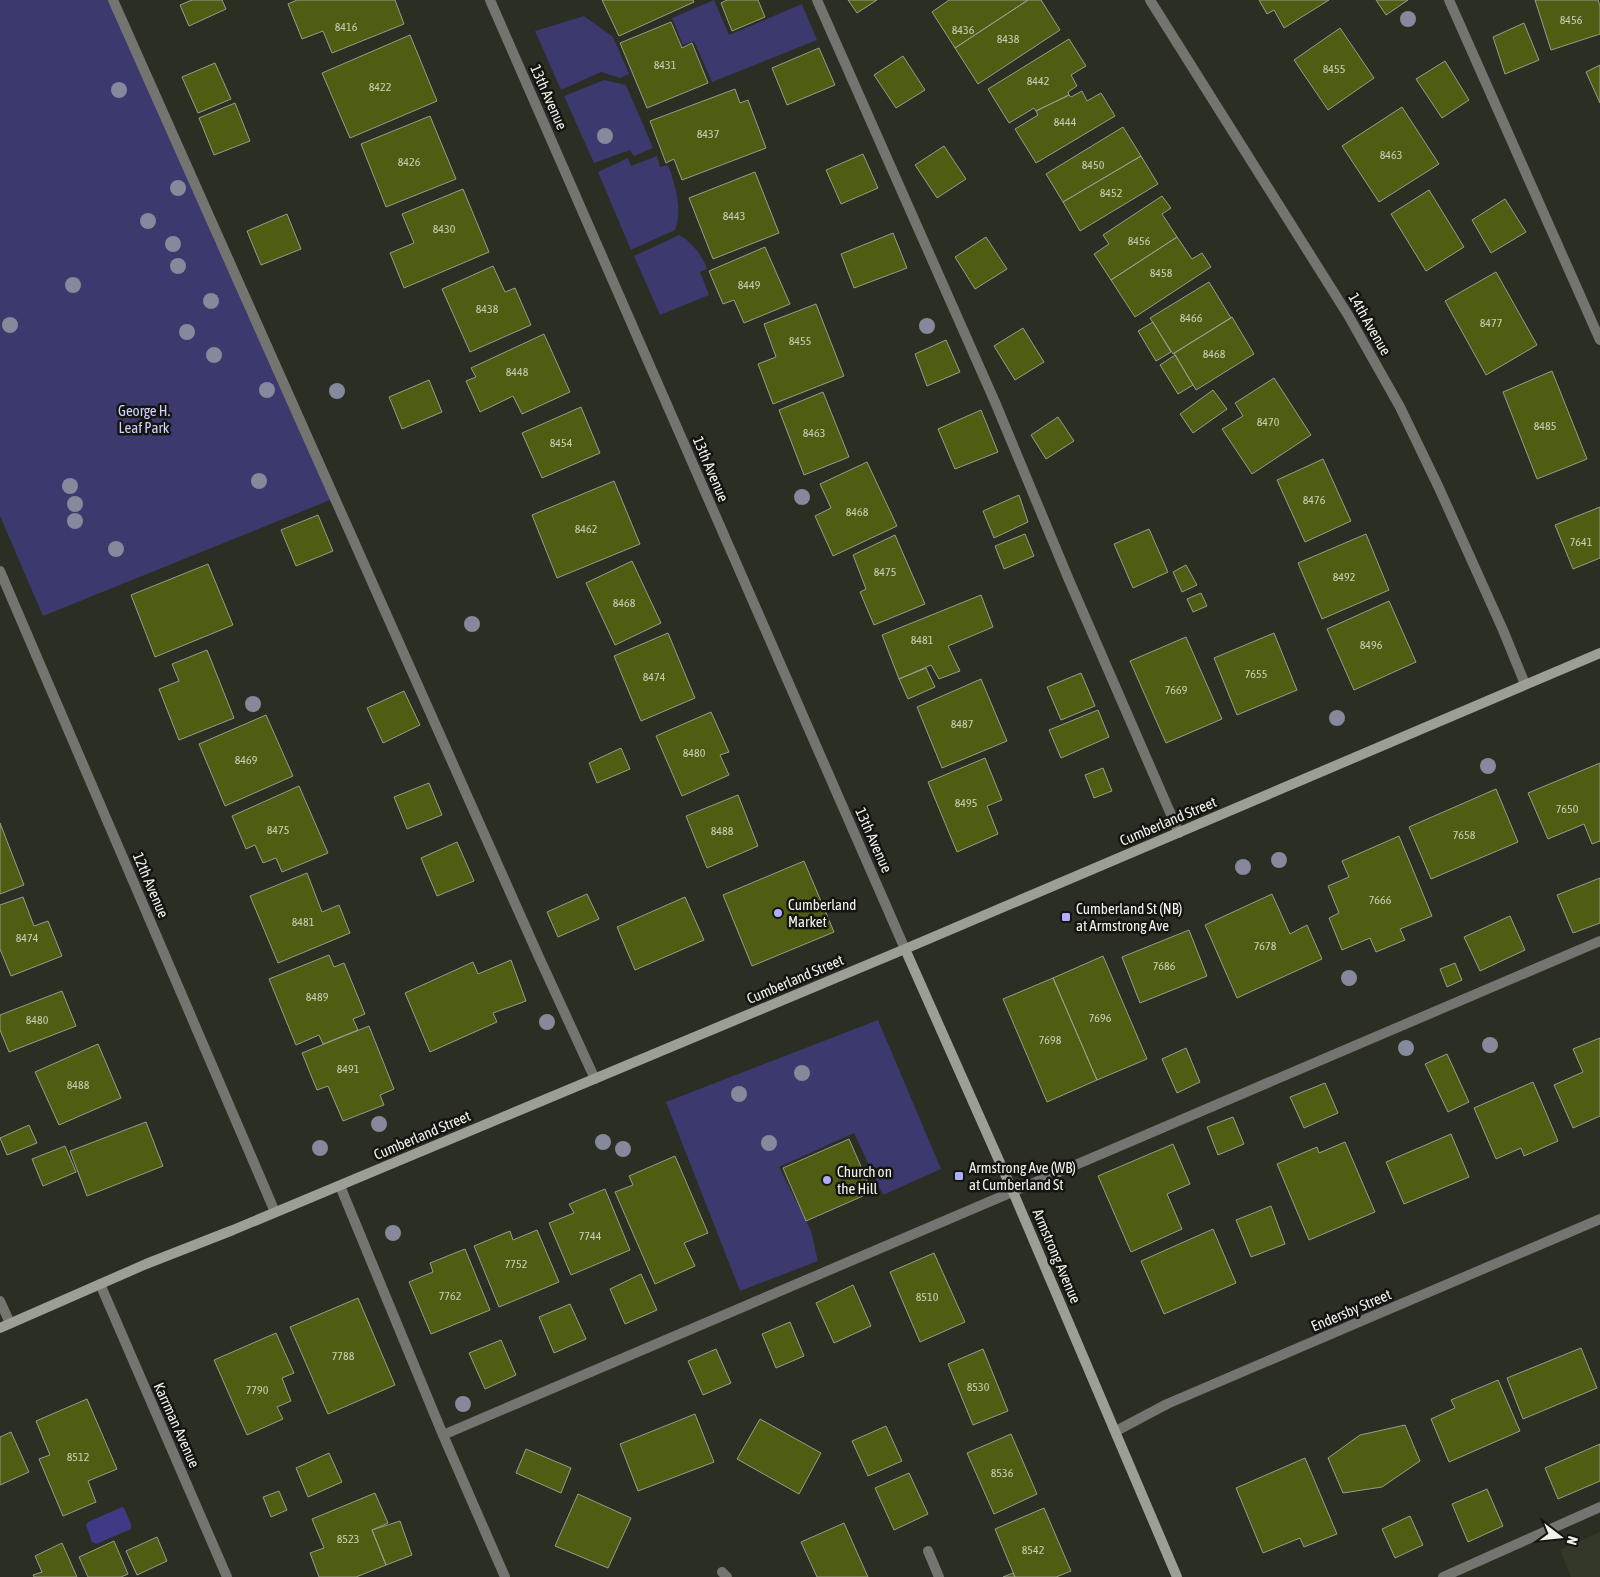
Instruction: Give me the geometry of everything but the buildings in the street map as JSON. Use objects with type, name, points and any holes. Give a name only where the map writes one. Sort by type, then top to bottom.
[{"type":"street","points":[[114,0],[510,894],[595,1079]]},
{"type":"street","name":"13th Avenue","points":[[490,0],[905,949]]},
{"type":"street","points":[[817,0],[996,402],[1069,580],[1179,832]]},
{"type":"street","name":"14th Avenue","points":[[1150,0],[1348,315],[1400,407],[1503,630],[1525,684]]},
{"type":"street","points":[[1450,0],[1600,340]]},
{"type":"street","name":"12th Avenue","points":[[0,571],[275,1212]]},
{"type":"street","name":"Cumberland Street","points":[[5,1326],[100,1284],[340,1186],[905,949],[1600,653]]},
{"type":"street","points":[[443,1435],[1600,940]]},
{"type":"street","name":"Armstrong Avenue","points":[[905,949],[1013,1192],[1177,1577]]},
{"type":"street","points":[[340,1186],[443,1435],[505,1577]]},
{"type":"street","name":"Endersby Street","points":[[1116,1432],[1167,1404],[1600,1219]]},
{"type":"street","name":"Karrman Avenue","points":[[100,1284],[227,1577]]},
{"type":"street","points":[[0,1301],[5,1326]]},
{"type":"street","points":[[1443,1577],[1600,1507]]},
{"type":"street","points":[[928,1551],[939,1577]]},
{"type":"shaded area","points":[[122,1507],[131,1524],[131,1529],[96,1544],[92,1542],[86,1525],[88,1522]]},
{"type":"shaded area","points":[[1600,1532],[1600,1577],[1571,1577],[1560,1550]]},
{"type":"green space","name":"George H. Leaf Park","points":[[0,0],[113,0],[335,498],[43,616],[0,516]]},
{"type":"green space","points":[[714,0],[729,35],[802,4],[817,40],[712,82],[694,41],[683,45],[672,18]]},
{"type":"green space","points":[[584,16],[613,37],[629,74],[620,78],[601,72],[561,90],[535,31]]},
{"type":"green space","points":[[604,80],[626,85],[653,148],[634,156],[630,150],[594,163],[564,96]]},
{"type":"green space","points":[[657,156],[660,167],[668,165],[673,180],[678,206],[675,230],[631,250],[598,172],[628,158],[631,166]]},
{"type":"green space","points":[[679,235],[692,245],[705,264],[707,269],[700,272],[709,295],[660,315],[634,256]]},
{"type":"green space","points":[[878,1020],[941,1169],[883,1195],[854,1133],[779,1167],[811,1231],[818,1261],[740,1291],[666,1102]]},
{"type":"place","name":"Cumberland Market","points":[[778,913]]},
{"type":"place","name":"Cumberland St (NB) at Armstrong Ave","points":[[1066,917]]},
{"type":"place","name":"Armstrong Ave (WB) at Cumberland St","points":[[959,1176]]},
{"type":"place","name":"Church on the Hill","points":[[827,1180]]}]
